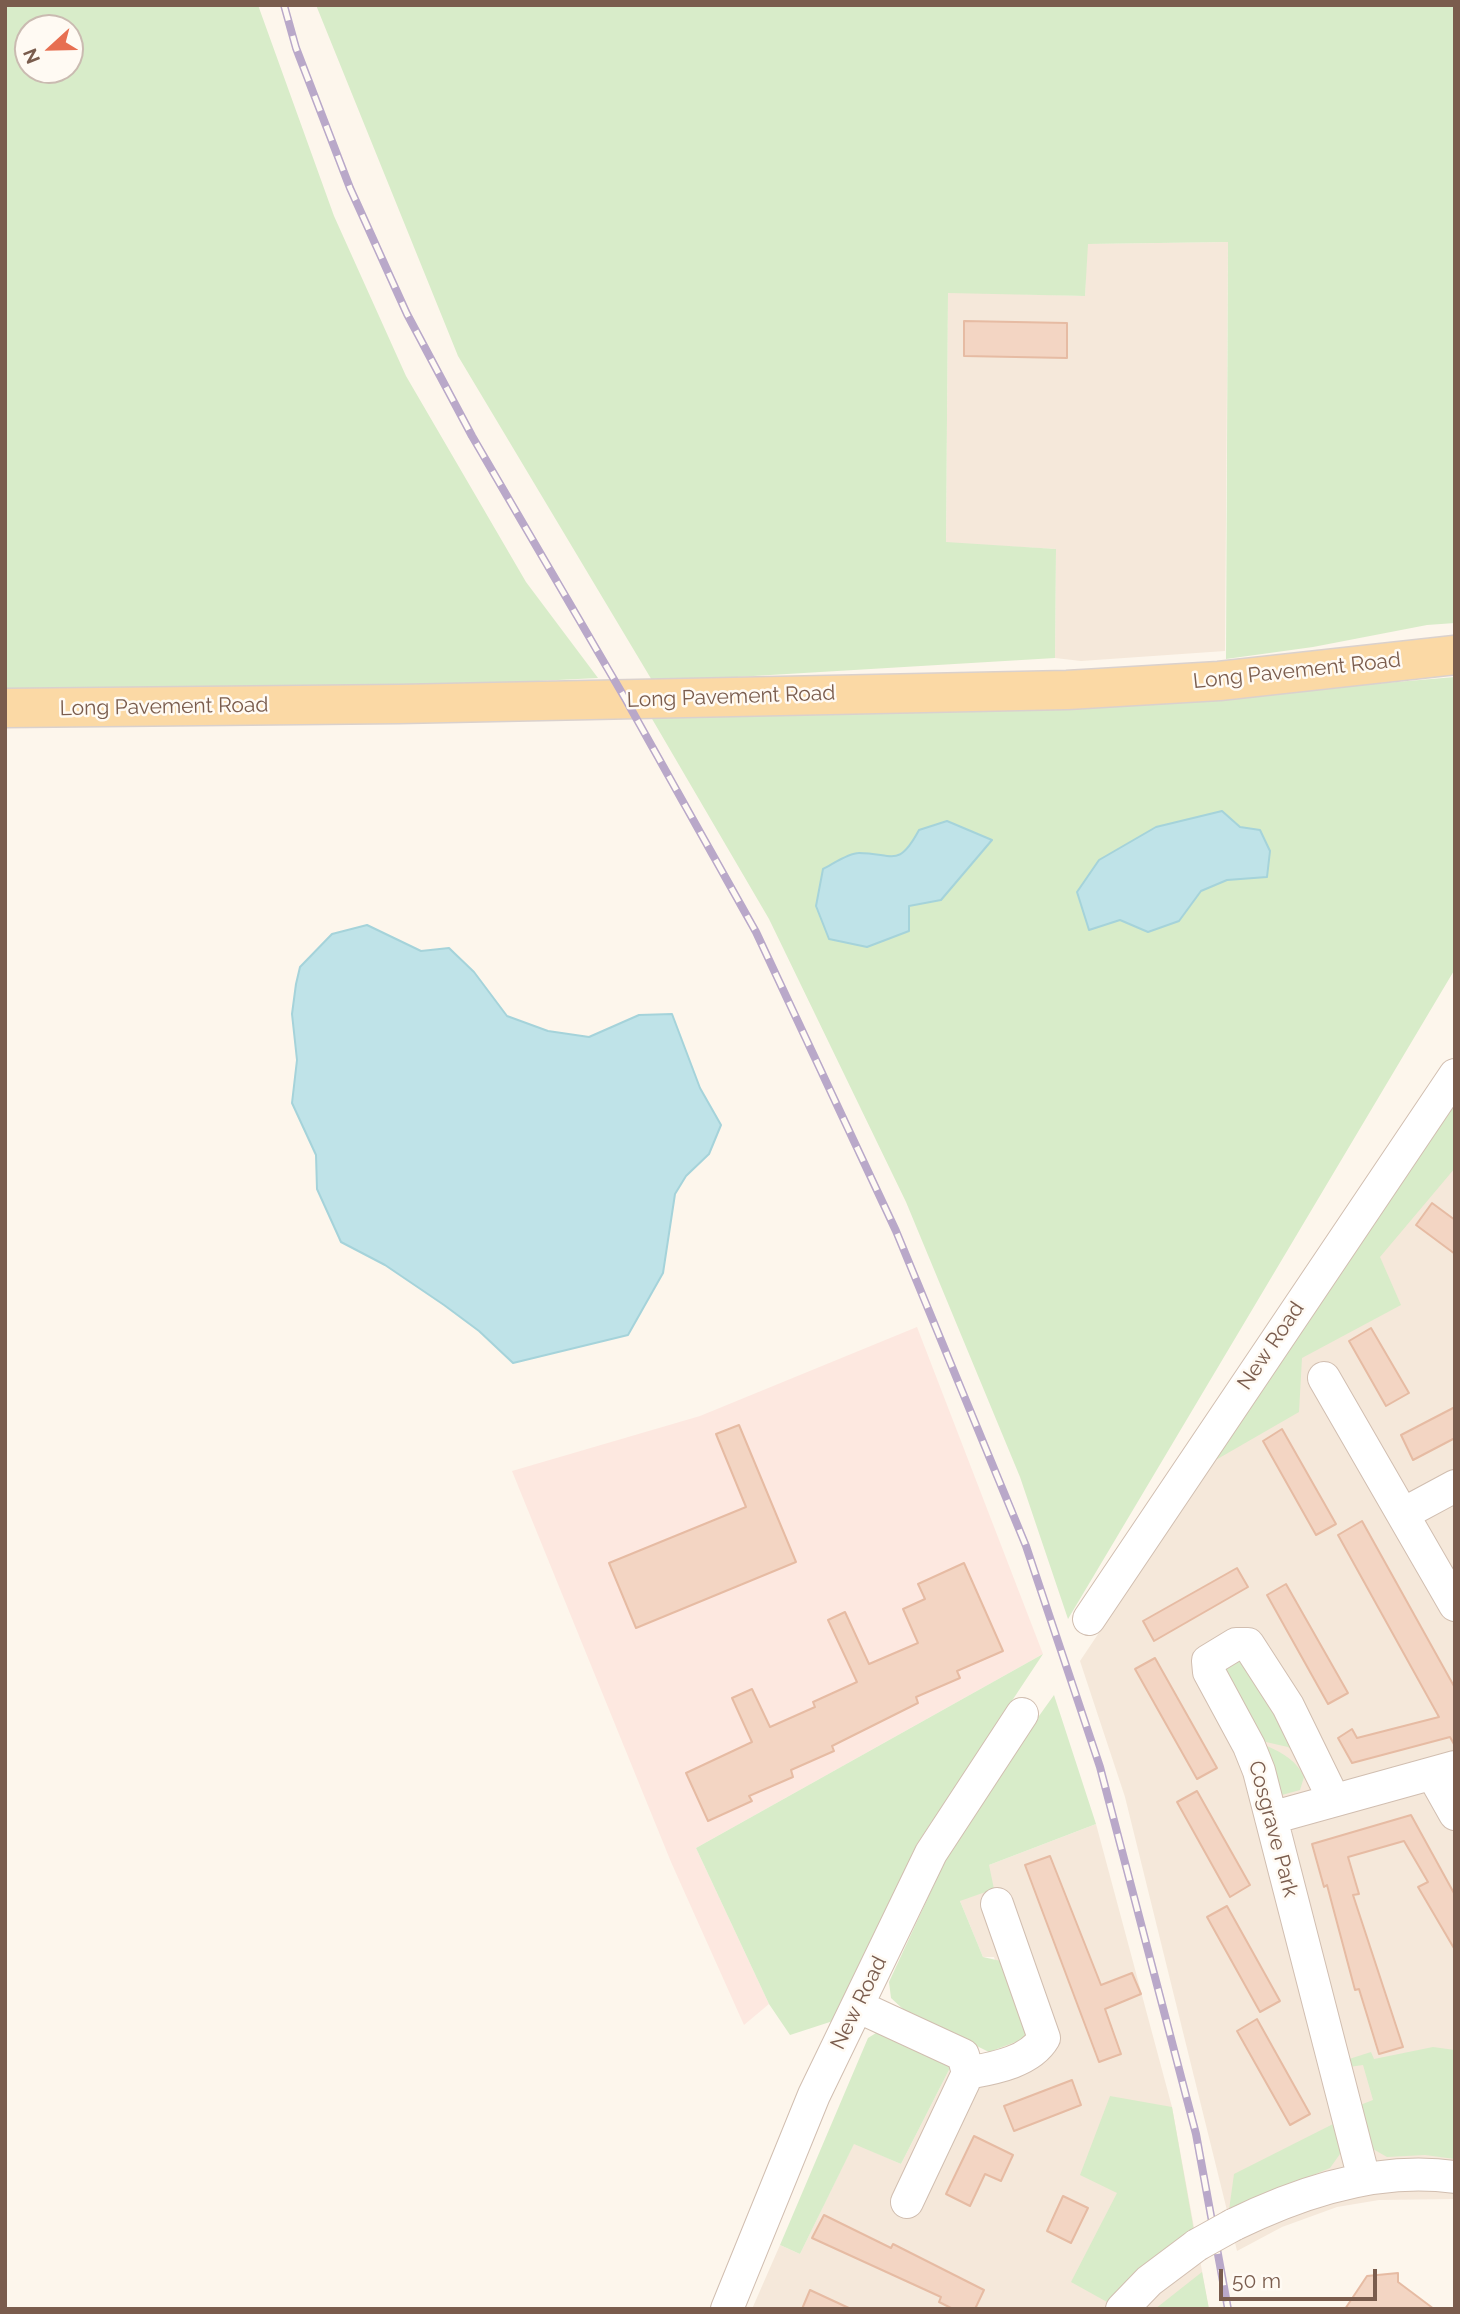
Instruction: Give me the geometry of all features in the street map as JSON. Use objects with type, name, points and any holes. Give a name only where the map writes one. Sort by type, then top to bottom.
[{"type":"main road","name":"Long Pavement Road","points":[[5,708],[399,704],[1067,690],[1219,681],[1455,655]]},
{"type":"street","name":"New Road","points":[[1090,1619],[1455,1075]]},
{"type":"street","points":[[1324,1378],[1455,1605]]},
{"type":"street","points":[[1403,1514],[1455,1486]]},
{"type":"street","name":"Cosgrave Park","points":[[1334,1800],[1288,1706],[1248,1644],[1236,1644],[1208,1661],[1209,1672],[1250,1746],[1364,2179]]},
{"type":"street","name":"New Road","points":[[727,2309],[814,2095],[931,1853],[1021,1714]]},
{"type":"street","points":[[1271,1818],[1444,1771],[1455,1814]]},
{"type":"street","points":[[968,2073],[1001,2066],[1038,2049],[1044,2038],[997,1904]]},
{"type":"street","points":[[857,2006],[963,2055],[968,2073],[907,2202]]},
{"type":"street","points":[[1122,2309],[1149,2281],[1197,2245],[1276,2204],[1364,2179],[1439,2175],[1455,2177]]},
{"type":"shaded area","points":[[1228,242],[1225,651],[1081,661],[1055,658],[1056,549],[946,543],[948,292],[1085,296],[1087,244]]},
{"type":"shaded area","points":[[1455,1101],[1455,2199],[1379,2200],[1337,2207],[1282,2227],[1237,2251],[1125,1797],[1080,1661]]},
{"type":"shaded area","points":[[917,1327],[1043,1654],[696,1848],[769,2004],[744,2025],[671,1862],[512,1471],[700,1416]]},
{"type":"shaded area","points":[[1096,1824],[1172,2107],[1209,2309],[752,2309],[780,2245],[800,2254],[854,2143],[901,2164],[951,2066],[1021,2040],[994,1957],[983,1957],[960,1901],[989,1865]]},
{"type":"green space","points":[[5,5],[258,5],[334,216],[406,376],[526,582],[598,678],[316,692],[5,696]]},
{"type":"green space","points":[[316,5],[1455,5],[1455,623],[1427,625],[1313,647],[1226,659],[1228,242],[1088,244],[1085,296],[948,293],[946,542],[1056,549],[1055,658],[653,682],[458,356]]},
{"type":"green space","points":[[1455,677],[1455,969],[1068,1619],[1020,1477],[906,1202],[769,919],[648,712],[1172,701]],"holes":[[[947,821],[965,830],[909,906],[857,852],[894,856],[907,848],[919,830]],[[1270,851],[1267,877],[1227,880],[1201,891],[1179,921],[1148,932],[1120,920],[1089,930],[1077,892]]]},
{"type":"green space","points":[[1455,1101],[1455,1168],[1380,1257],[1401,1305],[1302,1358],[1299,1412],[1214,1461]]},
{"type":"green space","points":[[1043,1654],[917,1844],[833,2021],[790,2035],[769,2004],[696,1848]]},
{"type":"green space","points":[[1246,1656],[1305,1761],[1288,1747],[1257,1740],[1220,1670]]},
{"type":"green space","points":[[1054,1695],[1096,1824],[989,1865],[994,1889],[960,1901],[983,1957],[1005,1962],[1029,2030],[1021,2040],[989,2052],[904,2010],[891,1998],[889,1982],[963,1822]]},
{"type":"green space","points":[[1267,1746],[1298,1766],[1304,1777],[1300,1790],[1282,1795]]},
{"type":"green space","points":[[876,2033],[888,2034],[951,2066],[901,2164],[854,2144],[800,2254],[780,2245],[868,2038]]},
{"type":"green space","points":[[1433,2047],[1455,2050],[1455,2159],[1425,2155],[1387,2157],[1373,2149],[1360,2105],[1373,2100],[1363,2065],[1349,2067],[1346,2060],[1371,2052],[1374,2059]]},
{"type":"green space","points":[[1110,2096],[1172,2107],[1194,2231],[1107,2302],[1071,2282],[1117,2193],[1080,2175]]},
{"type":"green space","points":[[1339,2121],[1340,2154],[1330,2168],[1229,2210],[1234,2174]]},
{"type":"green space","points":[[1202,2272],[1209,2309],[1155,2309]]},
{"type":"water","points":[[1222,811],[1240,827],[1260,830],[1270,851],[1267,877],[1227,880],[1201,891],[1179,921],[1148,932],[1120,920],[1089,930],[1077,892],[1099,860],[1156,827]]},
{"type":"water","points":[[947,821],[992,840],[941,900],[909,906],[909,931],[867,947],[829,939],[816,906],[823,869],[855,853],[887,856],[900,854],[906,850],[919,830]]},
{"type":"water","points":[[367,925],[421,951],[449,948],[474,972],[507,1016],[548,1031],[589,1037],[639,1015],[672,1014],[700,1088],[721,1125],[709,1154],[686,1176],[675,1194],[663,1273],[628,1335],[513,1363],[479,1331],[444,1305],[385,1265],[341,1242],[317,1189],[316,1155],[292,1103],[297,1060],[292,1014],[300,967],[332,934]]},
{"type":"building","points":[[964,321],[1067,323],[1067,358],[964,356]]},
{"type":"building","points":[[1432,1203],[1455,1220],[1455,1254],[1416,1225]]},
{"type":"building","points":[[1371,1328],[1409,1393],[1386,1406],[1349,1341]]},
{"type":"building","points":[[1455,1407],[1455,1438],[1413,1460],[1401,1435]]},
{"type":"building","points":[[739,1425],[796,1562],[636,1628],[609,1563],[746,1507],[716,1434]]},
{"type":"building","points":[[1282,1429],[1336,1524],[1316,1535],[1263,1441]]},
{"type":"building","points":[[1362,1521],[1455,1688],[1455,1746],[1450,1737],[1352,1763],[1338,1738],[1352,1729],[1357,1738],[1439,1717],[1338,1535]]},
{"type":"building","points":[[964,1563],[1003,1651],[957,1671],[960,1678],[916,1697],[918,1703],[832,1746],[834,1751],[791,1770],[793,1777],[749,1796],[752,1801],[708,1821],[686,1773],[752,1742],[732,1698],[752,1689],[770,1727],[815,1707],[813,1702],[857,1682],[828,1620],[845,1612],[869,1664],[918,1643],[903,1609],[925,1599],[918,1584]]},
{"type":"building","points":[[1237,1568],[1248,1587],[1154,1641],[1143,1621]]},
{"type":"building","points":[[1286,1584],[1348,1693],[1328,1704],[1267,1595]]},
{"type":"building","points":[[1155,1658],[1217,1768],[1197,1779],[1135,1669]]},
{"type":"building","points":[[1197,1791],[1250,1885],[1230,1897],[1177,1802]]},
{"type":"building","points":[[1411,1815],[1455,1895],[1455,1950],[1418,1887],[1428,1882],[1404,1841],[1348,1857],[1359,1894],[1353,1895],[1403,2047],[1379,2054],[1359,1989],[1355,1990],[1327,1885],[1324,1887],[1312,1844]]},
{"type":"building","points":[[1050,1856],[1101,1985],[1132,1973],[1141,1994],[1105,2009],[1121,2054],[1099,2062],[1025,1865]]},
{"type":"building","points":[[1227,1906],[1280,2001],[1260,2012],[1207,1917]]},
{"type":"building","points":[[1257,2019],[1310,2114],[1290,2125],[1237,2031]]},
{"type":"building","points":[[1072,2080],[1081,2105],[1014,2131],[1004,2106]]},
{"type":"building","points":[[974,2136],[1013,2155],[1001,2181],[985,2174],[970,2206],[946,2194]]},
{"type":"building","points":[[1063,2196],[1088,2208],[1071,2243],[1047,2231]]},
{"type":"building","points":[[824,2215],[891,2248],[893,2244],[984,2290],[975,2309],[953,2309],[939,2302],[941,2297],[812,2238]]},
{"type":"building","points":[[1398,2273],[1398,2282],[1434,2309],[1345,2309],[1367,2276]]},
{"type":"building","points":[[810,2290],[851,2309],[802,2309]]},
{"type":"railway","points":[[284,5],[296,48],[350,188],[407,314],[472,436],[626,700],[756,932],[896,1231],[1026,1546],[1100,1767],[1196,2134],[1228,2309]]}]
